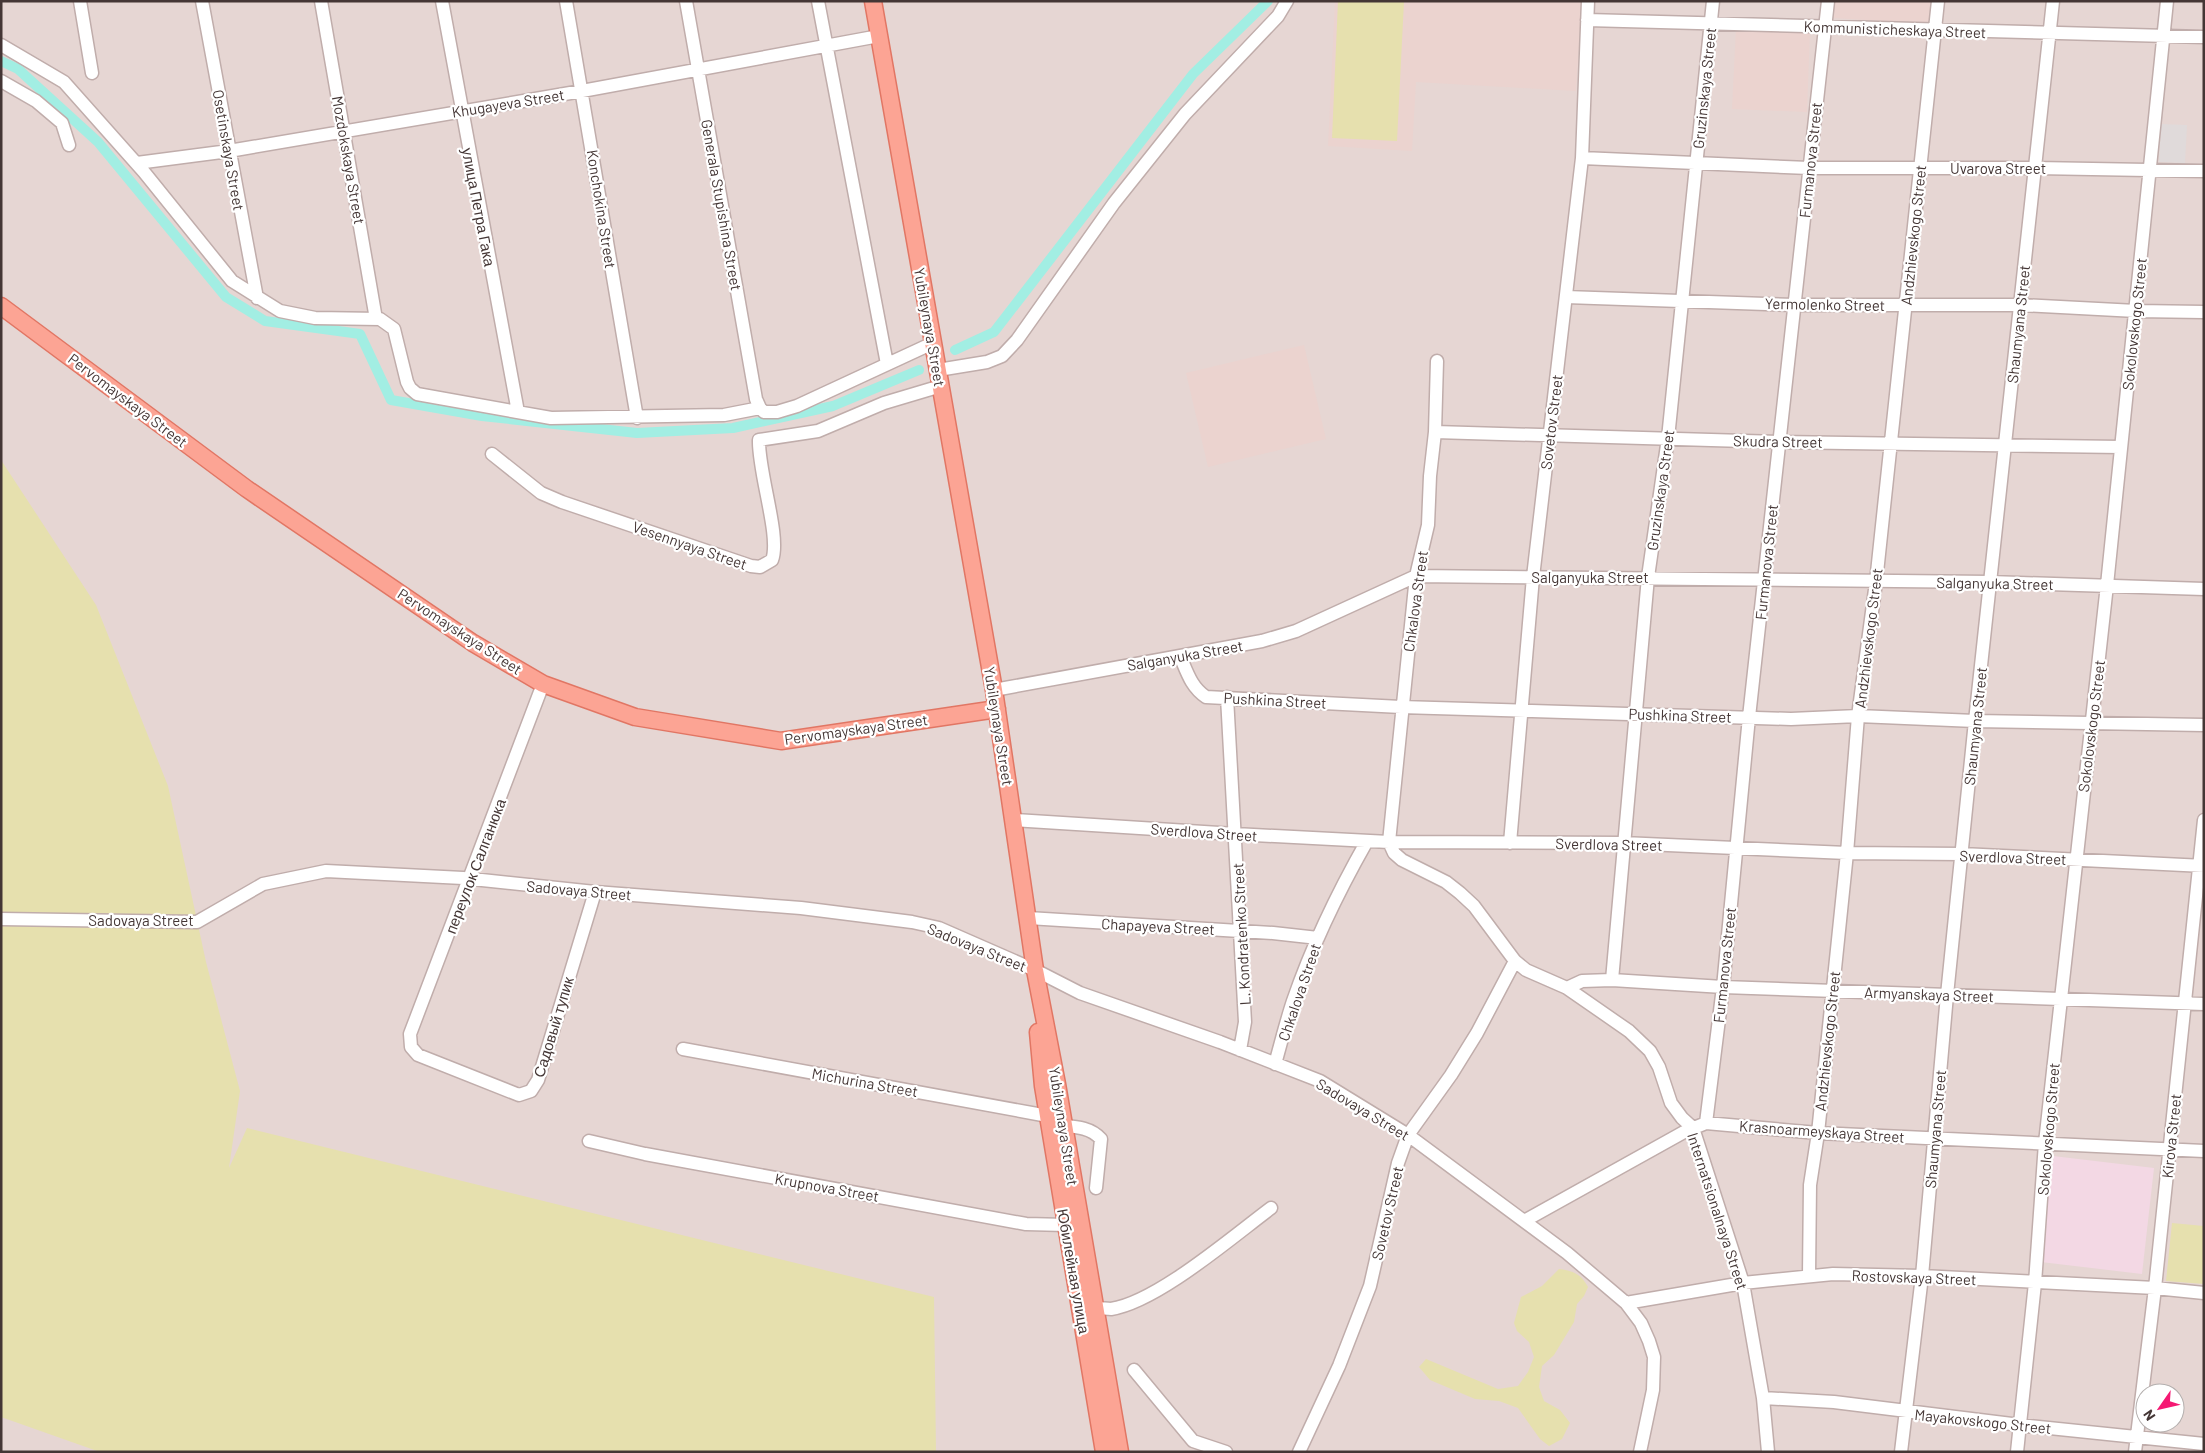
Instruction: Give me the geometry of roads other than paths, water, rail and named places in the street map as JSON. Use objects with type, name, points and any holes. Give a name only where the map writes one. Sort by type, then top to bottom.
[{"type":"main road","name":"Yubileynaya Street","points":[[873,1],[994,690],[1035,970],[1096,1308],[1108,1429],[1120,1452]]},
{"type":"main road","name":"Pervomayskaya Street","points":[[1,306],[248,489],[474,643],[543,684],[636,717],[781,741],[997,709]]},
{"type":"main road","name":"Юбилейная улица","points":[[1035,970],[1040,1049],[1048,1116],[1066,1225],[1108,1429],[1104,1452]]},
{"type":"street","points":[[80,1],[92,73]]},
{"type":"street","name":"Osetinskaya Street","points":[[202,1],[257,298]]},
{"type":"street","name":"Mozdokskaya Street","points":[[321,1],[376,319]]},
{"type":"street","name":"улица Петра Гака","points":[[442,1],[518,412]]},
{"type":"street","name":"Konchokina Street","points":[[566,1],[637,418]]},
{"type":"street","name":"Generala Stupishina Street","points":[[686,1],[756,399],[760,408]]},
{"type":"street","points":[[818,1],[887,364]]},
{"type":"street","points":[[938,370],[987,362],[1002,356],[1017,340],[1114,203],[1161,144],[1192,107],[1278,16],[1287,1]]},
{"type":"street","name":"Sovetov Street","points":[[1510,843],[1533,577],[1582,158],[1588,1]]},
{"type":"street","name":"Gruzinskaya Street","points":[[1612,980],[1648,577],[1668,438],[1713,1]]},
{"type":"street","name":"Furmanova Street","points":[[1706,1123],[1723,987],[1749,717],[1828,1]]},
{"type":"street","name":"Andzhievskogo Street","points":[[1809,1275],[1810,1185],[1818,1133],[1847,853],[1858,716],[1876,582],[1938,1]]},
{"type":"street","name":"Shaumyana Street","points":[[1901,1452],[1922,1276],[1975,721],[2053,1]]},
{"type":"street","name":"Sokolovskogo Street","points":[[2018,1452],[2035,1283],[2045,1143],[2075,859],[2107,585],[2167,1]]},
{"type":"street","name":"Kommunisticheskaya Street","points":[[1586,20],[2204,37]]},
{"type":"street","name":"Khugayeva Street","points":[[137,163],[229,151],[582,91],[879,36]]},
{"type":"street","points":[[1,45],[64,82],[137,163],[232,281],[280,311],[316,318],[376,319],[388,323],[394,329],[407,382],[417,394],[551,418],[724,416],[760,408],[764,412],[777,412],[797,406],[933,343]]},
{"type":"street","points":[[1,81],[36,101],[62,123],[69,145]]},
{"type":"street","name":"Uvarova Street","points":[[1582,158],[1809,168],[2036,168],[2204,171]]},
{"type":"street","name":"Yermolenko Street","points":[[1566,297],[1794,305],[2020,306],[2204,312]]},
{"type":"street","name":"Chkalova Street","points":[[1389,842],[1416,576],[1428,525],[1430,476],[1435,432],[1437,361]]},
{"type":"street","name":"Vesennyaya Street","points":[[492,454],[542,493],[562,502],[752,566],[760,567],[772,560],[775,544],[758,457],[759,440],[818,431],[884,403],[940,386]]},
{"type":"street","name":"Skudra Street","points":[[1435,432],[1779,442],[2121,447]]},
{"type":"street","name":"Salganyuka Street","points":[[994,690],[1262,641],[1296,631],[1416,576],[1990,582],[2204,588]]},
{"type":"street","name":"Pushkina Street","points":[[1180,656],[1190,680],[1197,691],[1206,697],[1402,707],[1802,719],[1858,716],[1975,721],[2204,725]]},
{"type":"street","name":"переулок Салганюка","points":[[411,1047],[410,1034],[543,684]]},
{"type":"street","name":"L. Kondratenko Street","points":[[1227,697],[1245,1022],[1240,1050]]},
{"type":"street","name":"Sverdlova Street","points":[[1014,820],[1389,842],[1623,844],[1847,853],[1962,854],[2201,866]]},
{"type":"street","name":"Kirova Street","points":[[2135,1452],[2155,1288],[2184,1003],[2201,866],[2204,820]]},
{"type":"street","name":"Chkalova Street","points":[[1275,1064],[1293,1003],[1318,938],[1345,879],[1366,841]]},
{"type":"street","name":"Internatsionalnaya Street","points":[[1389,842],[1394,853],[1402,860],[1446,882],[1474,906],[1515,961],[1526,970],[1567,988],[1629,1031],[1650,1051],[1659,1067],[1671,1103],[1682,1118],[1694,1128],[1743,1283],[1763,1398],[1768,1452]]},
{"type":"street","name":"Sadovaya Street","points":[[1,919],[197,922],[262,884],[326,871],[470,879],[595,892],[801,908],[912,922],[939,928],[1035,970],[1080,993],[1240,1050],[1320,1081],[1408,1135],[1524,1221],[1626,1303],[1641,1323],[1654,1358],[1653,1390],[1640,1452]]},
{"type":"street","name":"Садовый тупик","points":[[411,1047],[418,1055],[518,1096],[531,1091],[538,1080],[595,892]]},
{"type":"street","name":"Chapayeva Street","points":[[1028,918],[1241,931],[1318,938]]},
{"type":"street","name":"Sovetov Street","points":[[1299,1452],[1339,1366],[1370,1286],[1398,1163],[1408,1135],[1451,1075],[1477,1033],[1515,961]]},
{"type":"street","name":"Armyanskaya Street","points":[[1567,988],[1582,981],[1612,980],[1723,987],[2204,1004]]},
{"type":"street","name":"Michurina Street","points":[[683,1049],[1048,1116]]},
{"type":"street","name":"Krasnoarmeyskaya Street","points":[[1524,1221],[1706,1123],[1818,1133],[2204,1151]]},
{"type":"street","points":[[1064,1126],[1085,1128],[1101,1139],[1096,1188]]},
{"type":"street","name":"Krupnova Street","points":[[589,1141],[645,1154],[1026,1224],[1066,1225]]},
{"type":"street","points":[[1096,1308],[1111,1309],[1143,1298],[1211,1253],[1271,1208]]},
{"type":"street","name":"Rostovskaya Street","points":[[1626,1303],[1743,1283],[1809,1275],[1922,1276],[2155,1288],[2204,1293]]},
{"type":"street","points":[[1134,1370],[1193,1442],[1226,1452]]},
{"type":"street","name":"Mayakovskogo Street","points":[[1763,1398],[1834,1402],[2020,1425],[2204,1444]]},
{"type":"waterway","points":[[955,350],[994,332],[1193,74],[1268,1]]},
{"type":"waterway","points":[[1,61],[18,69],[98,142],[226,297],[265,321],[360,334],[391,400],[482,416],[637,433],[733,428],[833,406],[919,370]]}]
